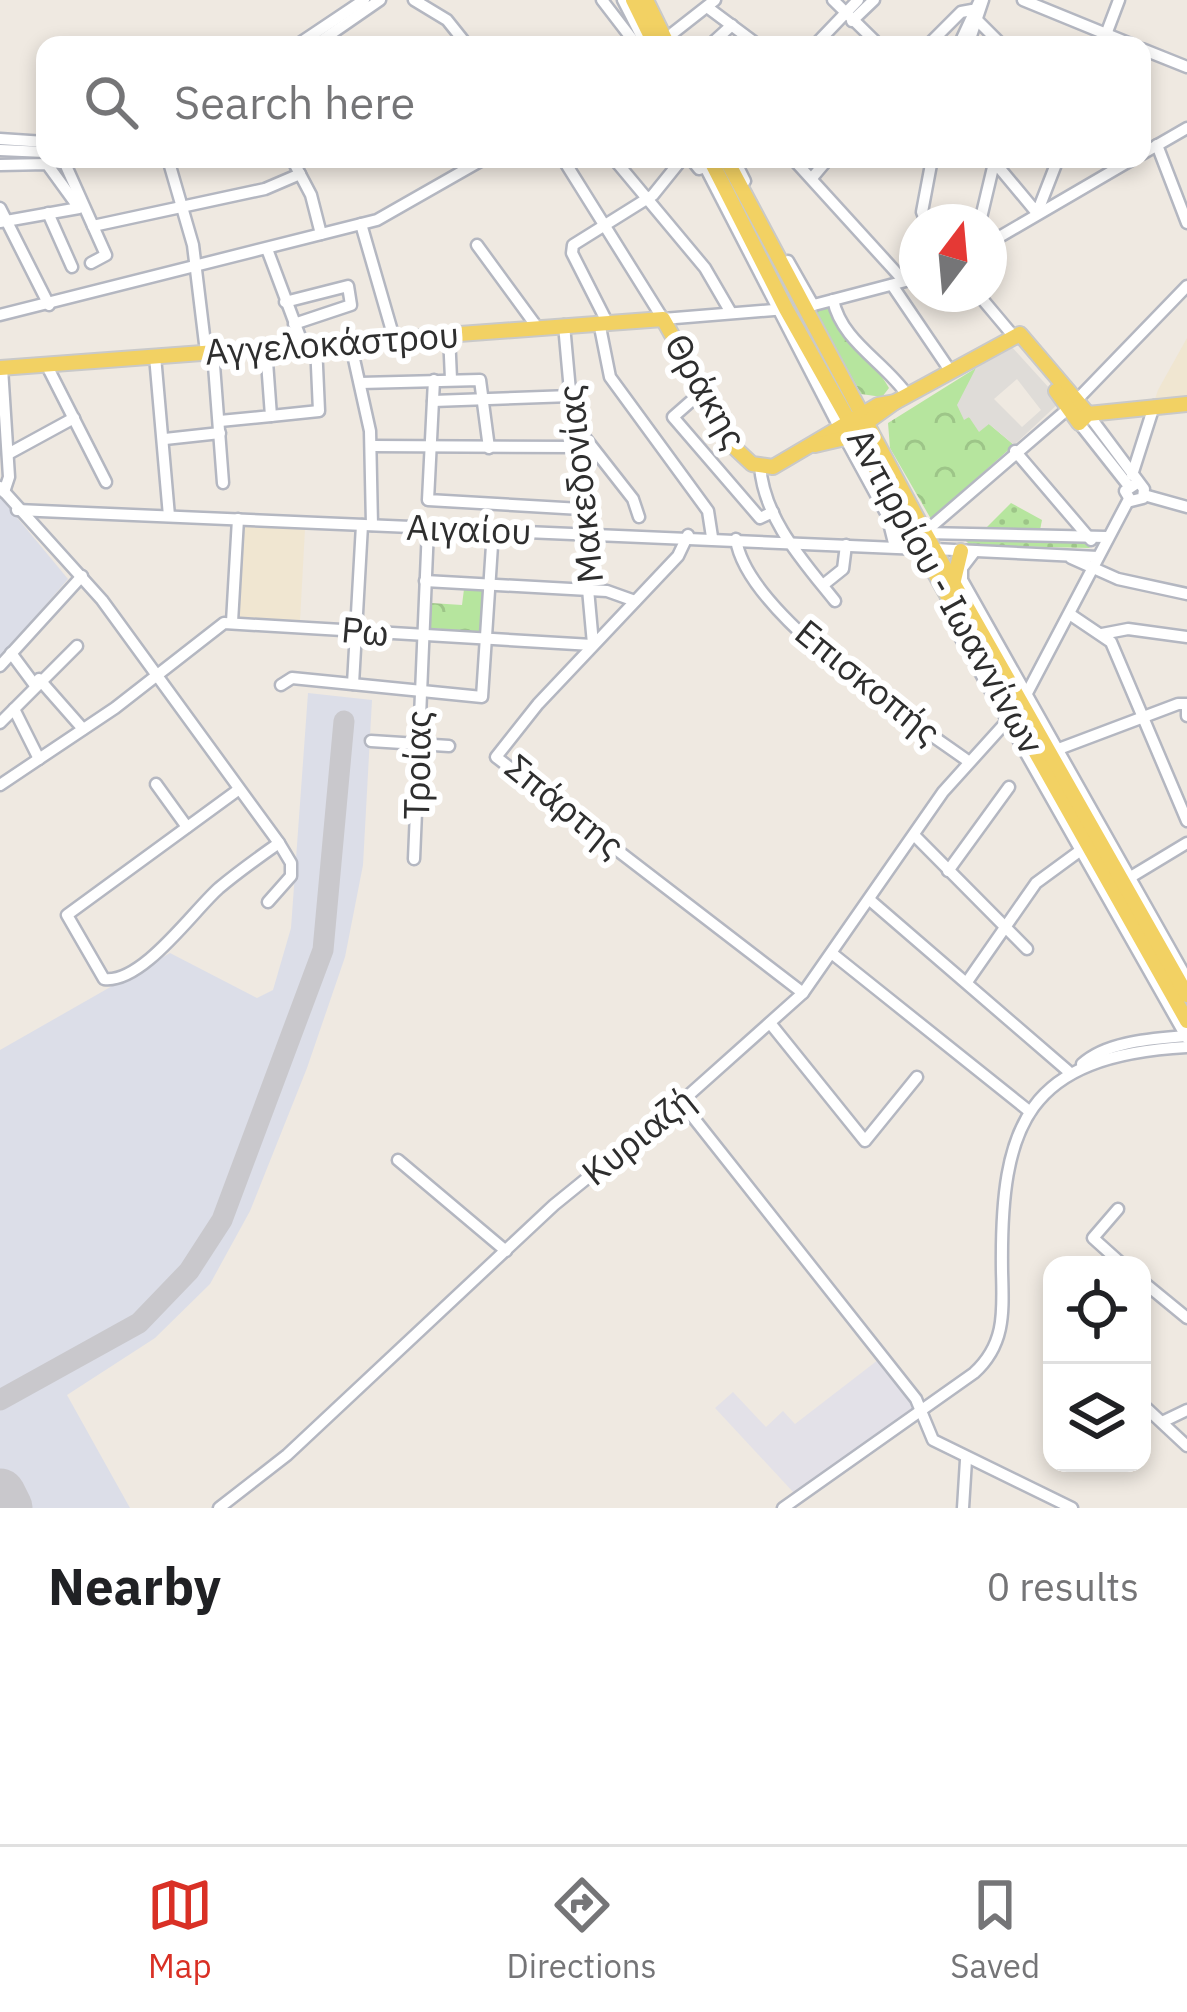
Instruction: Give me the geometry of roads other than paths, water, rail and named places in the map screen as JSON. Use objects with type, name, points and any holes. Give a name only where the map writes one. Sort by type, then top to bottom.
[{"type":"main road","points":[[633,0],[651,36]]},
{"type":"main road","points":[[650,0],[670,36]]},
{"type":"main road","name":"Αντιρρίου - Ιωαννίνων","points":[[719,168],[854,426],[926,541],[1162,974],[1183,1022]]},
{"type":"main road","name":"Αντιρρίου - Ιωαννίνων","points":[[720,168],[769,238],[794,308]]},
{"type":"main road","name":"Αγγελοκάστρου","points":[[1,368],[663,319]]},
{"type":"main road","name":"Θράκης","points":[[663,319],[706,388],[736,449],[760,466],[786,462],[1018,336]]},
{"type":"main road","points":[[1018,336],[1084,419],[1187,404]]},
{"type":"main road","points":[[951,591],[964,546]]},
{"type":"main road","points":[[1028,759],[1074,783]]},
{"type":"main road","name":"Αντιρρίου - Ιωαννίνων","points":[[1051,770],[1187,995]]},
{"type":"main road","points":[[1101,830],[1102,848]]},
{"type":"main road","points":[[1118,897],[1118,918]]},
{"type":"main road","points":[[1145,966],[1162,974]]},
{"type":"street","points":[[310,36],[364,0]]},
{"type":"street","points":[[328,36],[380,0]]},
{"type":"street","points":[[414,0],[447,20],[460,36]]},
{"type":"street","points":[[602,0],[631,36]]},
{"type":"street","points":[[623,0],[634,36]]},
{"type":"street","points":[[833,0],[869,36]]},
{"type":"street","points":[[849,17],[858,0]]},
{"type":"street","points":[[825,36],[874,0]]},
{"type":"street","points":[[1023,0],[1098,36]]},
{"type":"street","points":[[1105,36],[1119,0]]},
{"type":"street","points":[[677,36],[711,4],[746,36]]},
{"type":"street","points":[[937,36],[961,12],[978,8]]},
{"type":"street","points":[[964,36],[978,8]]},
{"type":"street","points":[[978,8],[996,36]]},
{"type":"street","points":[[720,36],[732,25]]},
{"type":"street","points":[[1151,53],[1187,67]]},
{"type":"street","points":[[1151,149],[1187,128]]},
{"type":"street","points":[[0,139],[36,141]]},
{"type":"street","points":[[1157,145],[1187,224]]},
{"type":"street","points":[[0,150],[36,152]]},
{"type":"street","points":[[0,165],[36,163]]},
{"type":"street","points":[[3,222],[79,208],[52,168]]},
{"type":"street","points":[[66,168],[106,256],[91,262]]},
{"type":"street","points":[[171,168],[196,267],[220,427],[223,483]]},
{"type":"street","points":[[297,168],[321,234]]},
{"type":"street","points":[[0,315],[361,224],[410,206],[470,168]]},
{"type":"street","points":[[569,168],[663,319],[794,308],[899,282]]},
{"type":"street","points":[[621,168],[705,268],[730,311]]},
{"type":"street","points":[[678,168],[647,199],[572,248],[603,322],[610,377],[708,511],[712,537]]},
{"type":"street","points":[[802,168],[899,275]]},
{"type":"street","points":[[812,178],[820,168]]},
{"type":"street","points":[[923,204],[927,168]]},
{"type":"street","points":[[984,204],[992,168]]},
{"type":"street","points":[[1000,168],[1037,213]]},
{"type":"street","points":[[1037,213],[1054,168]]},
{"type":"street","points":[[1007,232],[1117,168]]},
{"type":"street","points":[[92,226],[265,189],[300,174]]},
{"type":"street","points":[[0,208],[3,222],[49,305]]},
{"type":"street","points":[[48,213],[72,267]]},
{"type":"street","points":[[361,224],[394,338]]},
{"type":"street","points":[[477,245],[537,327]]},
{"type":"street","points":[[165,440],[271,416],[319,411],[309,344],[294,324],[267,249]]},
{"type":"street","points":[[285,302],[348,286],[351,304],[294,324]]},
{"type":"street","points":[[926,541],[943,516],[1072,404],[1187,286]]},
{"type":"street","points":[[833,300],[839,326],[894,375],[901,399]]},
{"type":"street","points":[[920,312],[951,372]]},
{"type":"street","points":[[995,312],[1018,336]]},
{"type":"street","points":[[1001,312],[1018,336]]},
{"type":"street","name":"Μακεδονίας","points":[[564,325],[593,645]]},
{"type":"street","points":[[449,334],[451,379]]},
{"type":"street","points":[[350,341],[372,446],[353,685]]},
{"type":"street","points":[[266,347],[271,416]]},
{"type":"street","points":[[155,356],[169,516]]},
{"type":"street","points":[[46,364],[106,482]]},
{"type":"street","points":[[1,368],[8,454],[2,490],[82,576],[279,842],[291,876],[268,902]]},
{"type":"street","points":[[434,380],[431,502],[581,509]]},
{"type":"street","points":[[359,383],[480,380],[489,448]]},
{"type":"street","points":[[706,388],[673,417],[760,518],[772,512]]},
{"type":"street","points":[[433,401],[571,396]]},
{"type":"street","points":[[1026,695],[1093,570],[1099,545],[1129,500],[1154,406]]},
{"type":"street","points":[[8,454],[74,418]]},
{"type":"street","points":[[1084,419],[1144,495],[1187,507]]},
{"type":"street","points":[[574,425],[633,499],[639,517]]},
{"type":"street","points":[[854,426],[895,548]]},
{"type":"street","points":[[372,446],[577,447]]},
{"type":"street","points":[[1015,451],[1099,545]]},
{"type":"street","points":[[760,466],[762,492],[772,512],[835,601]]},
{"type":"street","points":[[1129,500],[1144,495]]},
{"type":"street","name":"Αιγαίου","points":[[17,510],[688,535],[895,548],[926,541],[964,546]]},
{"type":"street","points":[[943,516],[964,546],[962,579],[1101,830],[1180,957],[1187,979]]},
{"type":"street","points":[[0,785],[156,677],[216,627],[232,622],[238,519]]},
{"type":"street","name":"Τροίας","points":[[414,859],[428,527]]},
{"type":"street","points":[[281,685],[292,678],[480,698],[489,640],[493,530]]},
{"type":"street","name":"Σπάρτης","points":[[688,535],[678,556],[538,704],[497,759],[803,993]]},
{"type":"street","name":"Επισκοπής","points":[[736,538],[748,569],[824,654],[968,761]]},
{"type":"street","points":[[823,585],[843,568],[846,545]]},
{"type":"street","points":[[964,546],[1099,545]]},
{"type":"street","points":[[964,546],[1066,555],[1099,545]]},
{"type":"street","points":[[1066,555],[1093,570],[1187,594]]},
{"type":"street","points":[[0,666],[82,576]]},
{"type":"street","points":[[425,581],[590,590],[635,601]]},
{"type":"street","points":[[951,591],[946,612],[1145,966],[1183,1022],[1186,1040]]},
{"type":"street","points":[[1070,615],[1102,634],[1187,821]]},
{"type":"street","name":"Ρω","points":[[232,622],[593,645]]},
{"type":"street","points":[[1102,634],[1128,628],[1187,638]]},
{"type":"street","points":[[0,723],[77,646]]},
{"type":"street","points":[[11,653],[83,729]]},
{"type":"street","points":[[1056,750],[1187,704],[1187,716]]},
{"type":"street","points":[[14,709],[39,758]]},
{"type":"street","name":"Κυριαζή","points":[[219,1508],[287,1455],[602,1164],[682,1102],[803,993],[835,955],[968,761],[1008,720]]},
{"type":"street","points":[[370,741],[449,746]]},
{"type":"street","points":[[156,784],[188,827]]},
{"type":"street","points":[[948,871],[1009,787]]},
{"type":"street","points":[[238,790],[67,916],[106,980],[172,940],[215,891],[279,842]]},
{"type":"street","points":[[914,836],[1027,949]]},
{"type":"street","points":[[1129,878],[1187,843]]},
{"type":"street","points":[[967,982],[1043,875],[1081,850]]},
{"type":"street","points":[[871,901],[1074,1069]]},
{"type":"street","points":[[835,955],[1030,1111]]},
{"type":"street","points":[[783,1508],[982,1366],[1000,1336],[1008,1173],[1030,1111],[1095,1054],[1183,1022]]},
{"type":"street","points":[[770,1023],[865,1141],[917,1077]]},
{"type":"street","points":[[1074,1069],[1186,1040]]},
{"type":"street","points":[[1135,1043],[1186,1040]]},
{"type":"street","points":[[682,1102],[872,1340],[933,1440],[1072,1508]]},
{"type":"street","points":[[398,1160],[506,1251]]},
{"type":"street","points":[[1112,1256],[1096,1242],[1095,1234],[1118,1209]]},
{"type":"street","points":[[1151,1288],[1187,1318]]},
{"type":"street","points":[[1162,1422],[1187,1410]]},
{"type":"street","points":[[1151,1412],[1187,1446]]},
{"type":"street","points":[[964,1508],[966,1460]]}]
